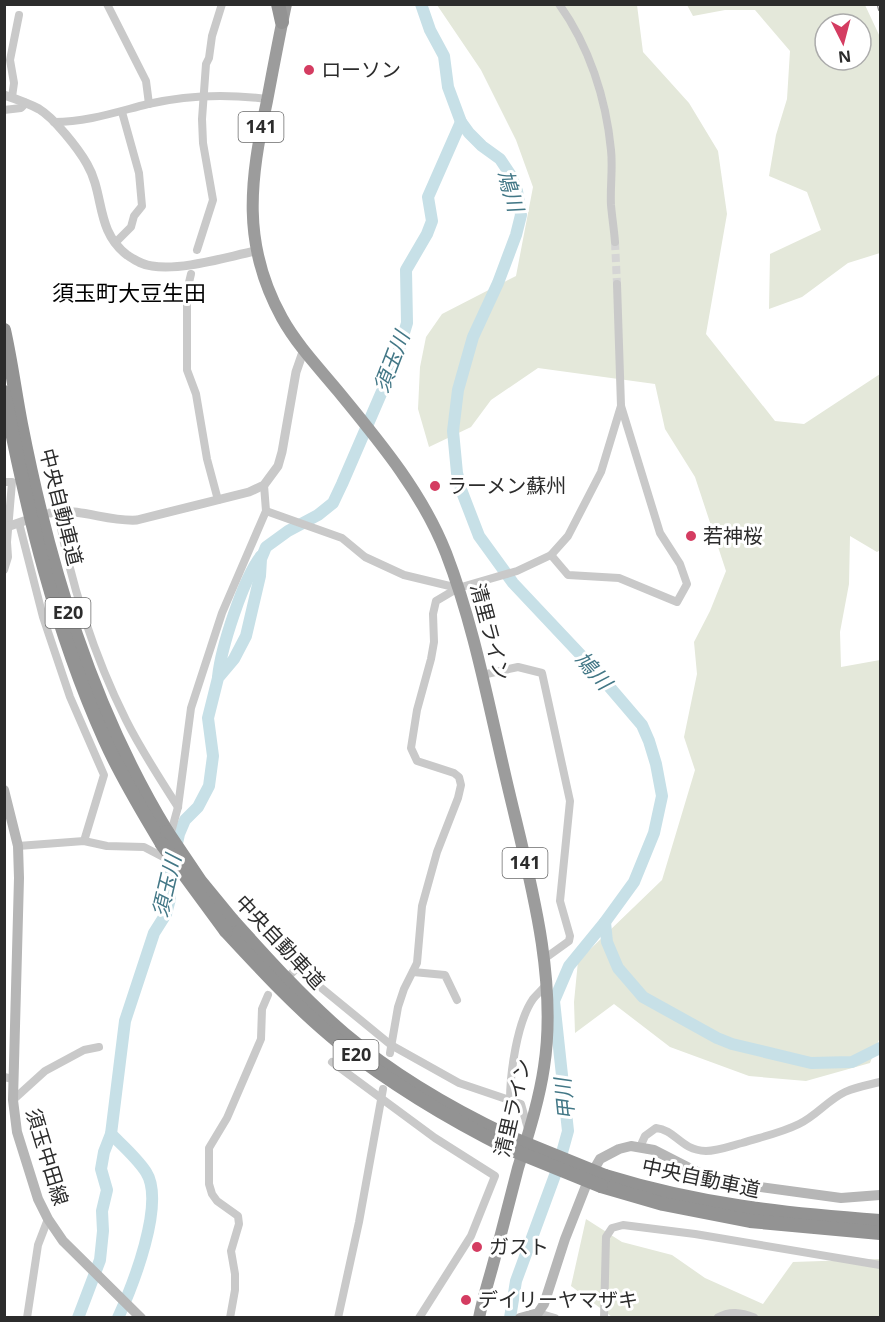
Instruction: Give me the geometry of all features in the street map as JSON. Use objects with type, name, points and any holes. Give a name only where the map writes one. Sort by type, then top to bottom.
[{"type":"highway","points":[[282,22],[283,5]]},
{"type":"highway","name":"清里ライン","points":[[282,22],[253,170],[252,219],[256,251],[270,295],[284,321],[406,478],[428,514],[445,551],[458,588],[482,675],[544,959],[548,1030],[544,1065],[536,1109],[479,1317]]},
{"type":"highway","name":"中央自動車道","points":[[4,330],[36,491],[72,627],[94,688],[116,738],[165,838]]},
{"type":"highway","name":"中央自動車道","points":[[4,392],[29,505],[63,631],[105,741],[165,838],[200,880],[229,926],[346,1035],[441,1101],[512,1144],[663,1204],[750,1221],[880,1233]]},
{"type":"highway","name":"中央自動車道","points":[[603,1181],[751,1210],[880,1221]]},
{"type":"main road","name":"須玉中田線","points":[[6,796],[18,846],[19,878],[9,1078],[17,1132],[38,1199],[48,1220],[63,1240],[141,1317]]},
{"type":"main road","points":[[528,1315],[544,1304],[578,1203],[589,1178],[600,1159],[620,1149],[631,1146],[654,1149],[697,1172],[731,1183],[841,1198],[880,1195]]},
{"type":"street","points":[[107,4],[146,81],[149,104]]},
{"type":"street","points":[[197,250],[213,200],[203,143],[202,119],[206,64],[222,4]]},
{"type":"street","points":[[559,4],[574,25],[597,79],[607,121],[611,152],[611,204],[615,242]]},
{"type":"street","points":[[19,15],[10,60],[14,83],[8,96],[46,114],[87,165],[104,223],[115,243],[134,260],[144,265],[167,267],[256,251]]},
{"type":"street","points":[[54,122],[85,121],[149,104],[204,97],[238,96],[267,99]]},
{"type":"street","points":[[4,110],[21,108],[26,103]]},
{"type":"street","points":[[115,243],[131,227],[134,216],[142,206],[139,172],[122,112]]},
{"type":"street","points":[[191,274],[187,291],[188,370],[196,394],[207,459],[219,500]]},
{"type":"street","points":[[551,555],[568,575],[619,578],[677,602],[687,584],[680,564],[660,533],[621,406],[617,284]]},
{"type":"street","points":[[178,807],[126,720],[106,675],[81,604],[54,512],[76,512],[124,521],[137,520],[249,492],[264,485],[275,472],[282,452],[296,372],[304,349]]},
{"type":"street","points":[[390,1049],[398,1007],[417,963],[422,906],[437,852],[458,798],[461,784],[459,777],[454,773],[417,761],[411,747],[417,710],[433,650],[433,614],[436,601],[458,588],[516,571],[551,555],[568,536],[602,472],[621,406]]},
{"type":"street","points":[[4,483],[12,482],[7,527],[8,557],[4,570]]},
{"type":"street","points":[[18,846],[84,841],[107,846],[144,847],[165,858],[178,807],[191,708],[222,613],[266,512],[264,485]]},
{"type":"street","points":[[266,512],[342,538],[365,557],[404,575],[458,588]]},
{"type":"street","points":[[7,527],[21,522],[43,617],[70,697],[104,775],[84,841]]},
{"type":"street","points":[[482,675],[518,667],[542,674],[570,801],[560,901],[570,936],[569,941],[544,959]]},
{"type":"street","points":[[291,974],[297,968],[390,1049],[459,1083],[521,1104],[529,1133]]},
{"type":"street","points":[[413,972],[445,975],[457,1000]]},
{"type":"street","points":[[510,1101],[510,1076],[524,1017],[533,999],[547,985]]},
{"type":"street","points":[[230,1317],[235,1290],[231,1251],[239,1224],[238,1216],[217,1201],[212,1194],[209,1184],[209,1148],[227,1118],[261,1039],[261,1009],[268,995]]},
{"type":"street","points":[[13,1100],[45,1071],[84,1050],[99,1047]]},
{"type":"street","points":[[332,1062],[382,1093],[435,1138],[495,1176],[471,1236],[419,1317]]},
{"type":"street","points":[[640,1147],[645,1136],[656,1128],[666,1130],[682,1144],[694,1149],[708,1151],[730,1146],[791,1128],[818,1113],[843,1093],[880,1082]]},
{"type":"street","points":[[338,1317],[359,1222],[382,1093]]},
{"type":"street","points":[[27,1317],[38,1245],[48,1220]]},
{"type":"street","points":[[604,1317],[606,1238],[612,1228],[623,1225],[714,1237],[880,1265]]},
{"type":"street","points":[[718,1317],[724,1314],[739,1313],[754,1317]]},
{"type":"street","points":[[528,1315],[555,1317]]},
{"type":"shaded area","points":[[437,5],[637,5],[643,52],[689,103],[718,151],[727,214],[706,334],[775,421],[804,424],[880,374],[880,550],[877,552],[850,536],[849,584],[840,632],[841,667],[880,660],[880,1037],[870,1063],[806,1081],[749,1076],[670,1047],[614,1004],[575,1033],[574,1002],[578,961],[662,880],[695,770],[684,737],[697,674],[694,642],[710,611],[726,571],[695,477],[665,429],[655,384],[538,368],[491,400],[471,427],[429,447],[418,409],[420,367],[426,337],[442,314],[516,276],[533,187],[516,140],[481,70]]},
{"type":"shaded area","points":[[687,5],[865,5],[868,12],[813,12],[813,72],[873,72],[873,22],[880,37],[880,253],[848,263],[802,297],[769,309],[770,254],[821,230],[807,192],[769,176],[776,135],[787,99],[790,51],[755,10],[725,10],[693,16]]},
{"type":"shaded area","points":[[586,1219],[622,1242],[672,1255],[705,1278],[763,1304],[793,1262],[880,1259],[880,1317],[612,1317],[571,1286]]},
{"type":"waterway","name":"鳩川","points":[[421,4],[430,30],[444,56],[448,87],[461,122],[482,146],[500,159],[510,174],[517,191],[521,215],[498,283],[473,337],[458,390],[453,431],[457,473],[462,492],[479,536],[513,583],[595,670],[642,725],[656,764],[662,796],[654,833],[634,882],[569,966],[554,1001],[568,1131],[558,1167],[516,1281],[510,1318]]},
{"type":"waterway","name":"須玉川","points":[[78,1318],[100,1260],[103,1231],[102,1211],[107,1190],[101,1169],[111,1134],[125,1021],[154,933],[166,914],[170,899],[170,876],[179,834],[185,820],[198,807],[209,786],[213,756],[208,718],[218,678],[234,659],[246,636],[260,576],[261,559],[266,547],[333,503],[342,484],[396,359],[407,323],[406,270],[432,221],[428,197],[461,122]]},
{"type":"waterway","name":"須玉川","points":[[218,677],[223,649],[234,614],[247,581],[261,556]]},
{"type":"waterway","name":"鳩川","points":[[605,922],[607,942],[618,968],[643,997],[717,1038],[732,1044],[811,1063],[852,1062],[880,1048]]},
{"type":"waterway","name":"須玉川","points":[[111,1134],[146,1172],[151,1186],[152,1204],[145,1245],[118,1318]]},
{"type":"tunnel","points":[[615,242],[617,284]]},
{"type":"railway","points":[[879,4],[880,9]]},
{"type":"place","name":"ローソン","points":[[309,70]]},
{"type":"place","name":"ラーメン蘇州","points":[[435,486]]},
{"type":"place","name":"若神桜","points":[[691,536]]},
{"type":"place","name":"ガスト","points":[[477,1247]]},
{"type":"place","name":"デイリーヤマザキ","points":[[466,1300]]},
{"type":"district","name":"須玉町大豆生田","points":[[129,293]]},
{"type":"water label","name":"甲川","points":[[565,1099]]}]
